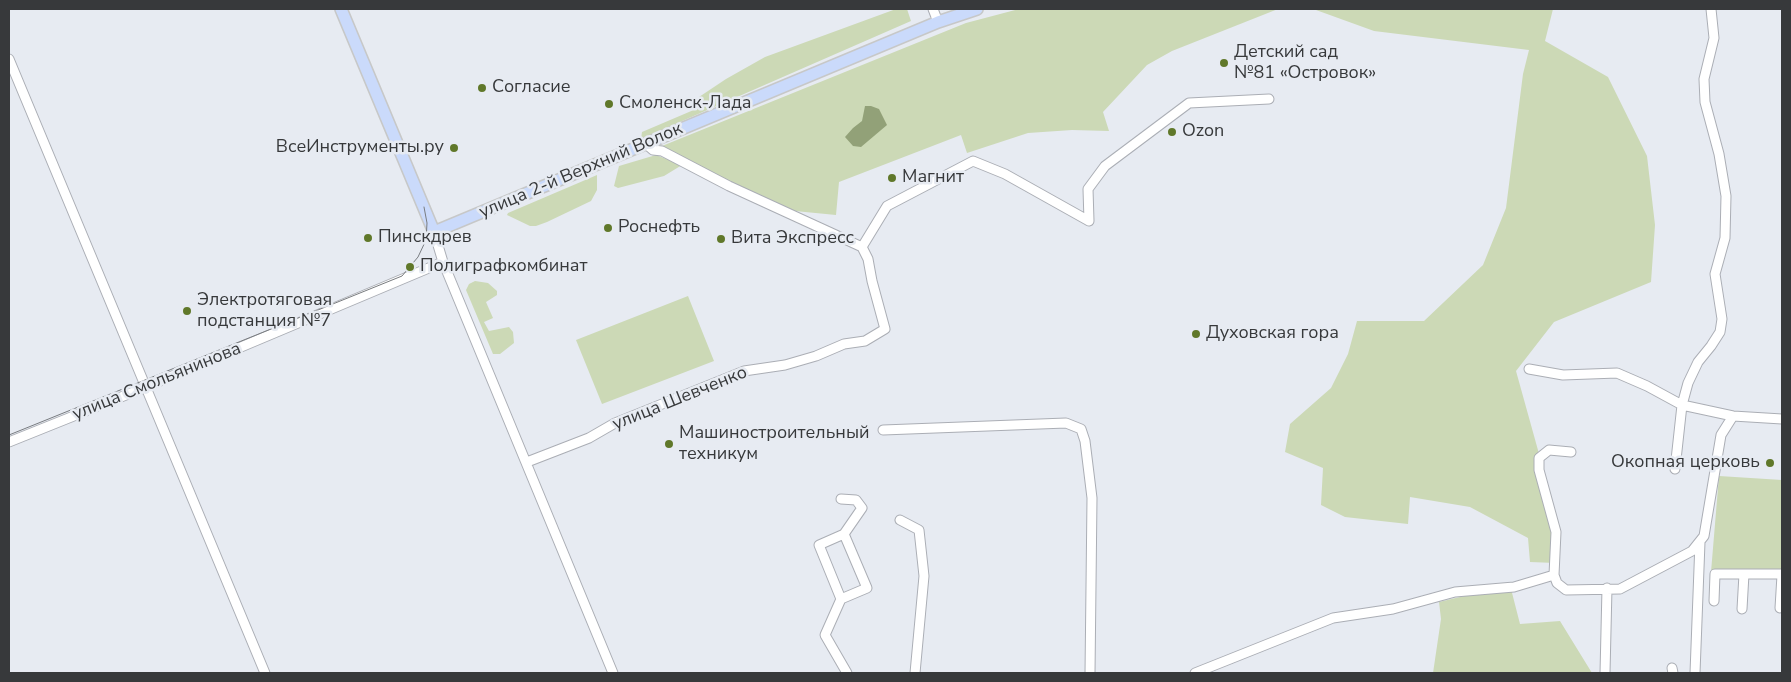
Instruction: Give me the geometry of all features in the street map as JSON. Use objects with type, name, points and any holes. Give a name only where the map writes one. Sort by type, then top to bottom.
[{"type":"main road","points":[[341,9],[434,232]]},
{"type":"main road","name":"улица 2-й Верхний Волок","points":[[434,232],[938,22],[977,9]]},
{"type":"street","points":[[933,9],[938,22]]},
{"type":"street","points":[[1675,468],[1682,405],[1688,383],[1698,362],[1720,332],[1722,319],[1715,274],[1725,238],[1726,196],[1720,154],[1705,102],[1704,87],[1704,79],[1714,38],[1711,9]]},
{"type":"street","points":[[9,60],[265,673]]},
{"type":"street","points":[[646,144],[653,150],[662,151],[729,186],[862,247],[887,206],[973,161],[1005,174],[1089,221],[1088,189],[1105,166],[1189,104],[1269,98]]},
{"type":"street","points":[[434,232],[443,262],[614,673]]},
{"type":"street","name":"улица Шевченко","points":[[527,462],[589,438],[615,423],[744,371],[785,365],[816,356],[844,344],[865,341],[885,329],[866,253],[862,247]]},
{"type":"street","name":"улица Смольянинова","points":[[9,442],[146,388],[443,262]]},
{"type":"street","points":[[1529,369],[1562,375],[1617,373],[1647,386],[1682,405],[1732,416],[1782,419]]},
{"type":"street","points":[[1571,452],[1549,450],[1539,458],[1539,470],[1556,532],[1554,575],[1557,583],[1566,590],[1620,589],[1692,551],[1704,536],[1722,435],[1732,416]]},
{"type":"street","points":[[883,430],[1066,423],[1081,429],[1085,441],[1092,498],[1090,673]]},
{"type":"street","points":[[841,499],[856,500],[862,508],[844,534],[818,545],[841,599]]},
{"type":"street","points":[[900,520],[919,530],[924,576],[915,673]]},
{"type":"street","points":[[844,534],[867,588],[841,599],[826,635],[847,673]]},
{"type":"street","points":[[1695,673],[1700,542]]},
{"type":"street","points":[[1714,601],[1715,574],[1782,574],[1780,608]]},
{"type":"street","points":[[1742,609],[1744,574]]},
{"type":"street","points":[[1195,673],[1333,618],[1393,609],[1455,592],[1514,588],[1554,575]]},
{"type":"street","points":[[1604,673],[1607,588]]},
{"type":"shaded area","points":[[896,9],[907,9],[911,21],[641,139],[642,132],[696,109],[699,97],[765,57]]},
{"type":"shaded area","points":[[1019,9],[1278,9],[1172,51],[1147,65],[1103,112],[1109,131],[1072,130],[1028,133],[967,153],[961,135],[839,182],[836,215],[795,211],[754,195],[662,146],[966,23]]},
{"type":"shaded area","points":[[1296,9],[1553,9],[1545,41],[1608,77],[1647,156],[1655,225],[1651,282],[1554,322],[1516,371],[1561,533],[1556,563],[1530,562],[1528,538],[1470,507],[1410,497],[1408,524],[1345,517],[1321,505],[1323,468],[1285,452],[1290,424],[1331,388],[1348,354],[1357,321],[1424,321],[1483,265],[1506,208],[1523,74],[1529,50],[1374,31],[1316,10]]},
{"type":"shaded area","points":[[865,106],[879,109],[887,125],[861,147],[853,146],[845,137],[862,121]]},
{"type":"shaded area","points":[[656,155],[682,165],[664,176],[618,188],[614,186],[619,166]]},
{"type":"shaded area","points":[[597,175],[597,190],[591,201],[547,222],[530,226],[507,215],[508,213]]},
{"type":"shaded area","points":[[475,281],[488,283],[497,291],[497,295],[486,302],[493,318],[484,322],[489,331],[509,327],[513,332],[514,343],[500,354],[493,354],[466,290],[469,284]]},
{"type":"shaded area","points":[[688,296],[714,361],[602,404],[576,340]]},
{"type":"shaded area","points":[[1719,476],[1782,480],[1782,571],[1711,572]]},
{"type":"shaded area","points":[[1510,585],[1520,624],[1560,621],[1592,673],[1433,673],[1441,619],[1439,602]]},
{"type":"tram line","points":[[9,435],[402,276],[418,257],[426,240],[427,223],[424,207]]},
{"type":"place","name":"Детский сад №81 «Островок»","points":[[1224,63]]},
{"type":"place","name":"Согласие","points":[[482,88]]},
{"type":"place","name":"Смоленск-Лада","points":[[609,104]]},
{"type":"place","name":"Ozon","points":[[1172,132]]},
{"type":"place","name":"ВсеИнструменты.ру","points":[[454,148]]},
{"type":"place","name":"Магнит","points":[[892,178]]},
{"type":"place","name":"Роснефть","points":[[608,228]]},
{"type":"place","name":"Пинскдрев","points":[[368,238]]},
{"type":"place","name":"Вита Экспресс","points":[[721,239]]},
{"type":"place","name":"Полиграфкомбинат","points":[[410,267]]},
{"type":"place","name":"Электротяговая подстанция №7","points":[[187,311]]},
{"type":"place","name":"Духовская гора","points":[[1196,334]]},
{"type":"place","name":"Машиностроительный техникум","points":[[669,444]]},
{"type":"place","name":"Окопная церковь","points":[[1770,463]]}]
